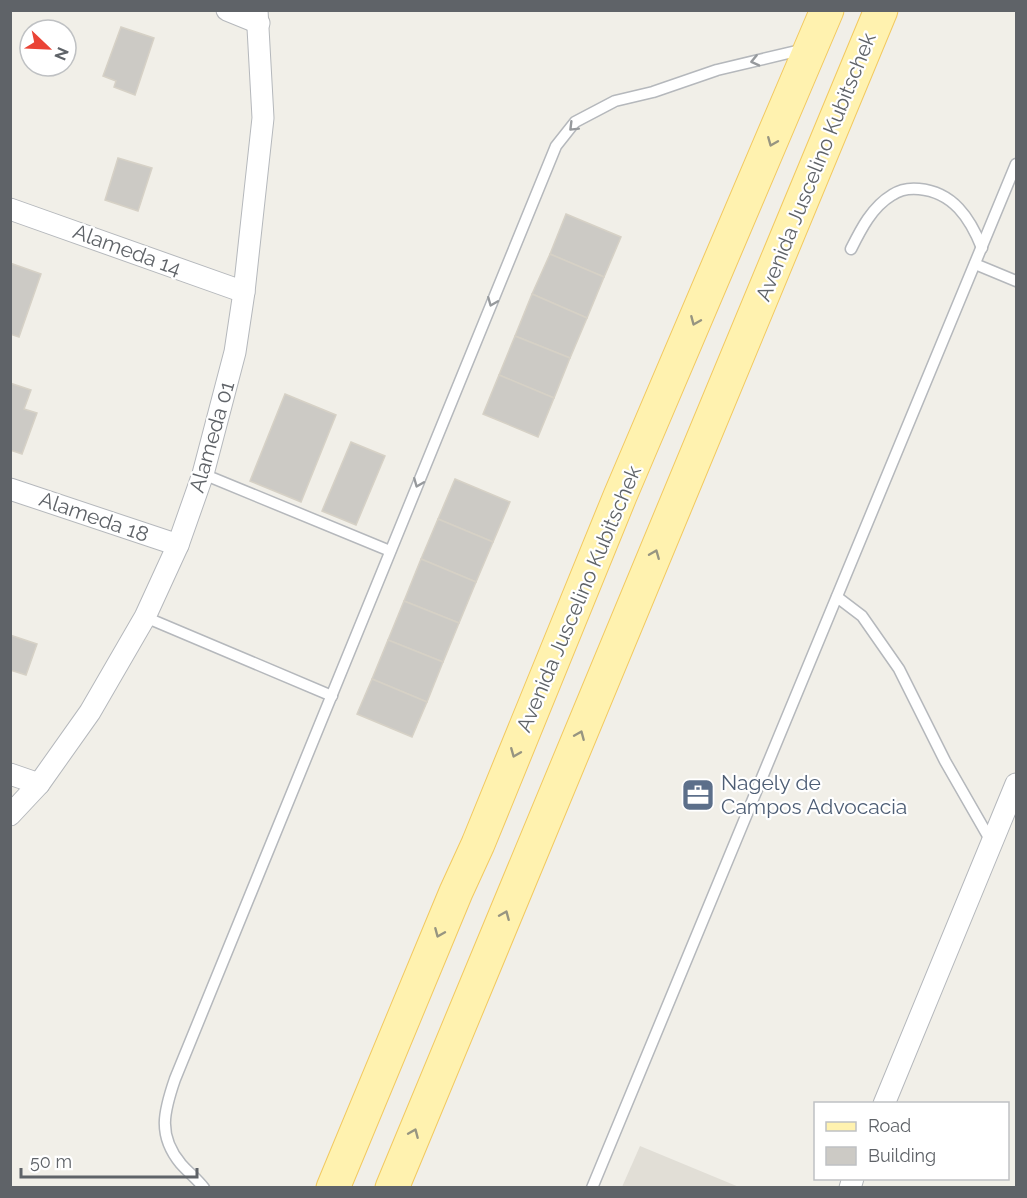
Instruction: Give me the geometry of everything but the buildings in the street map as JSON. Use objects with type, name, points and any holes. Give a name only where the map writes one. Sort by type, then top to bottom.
[{"type":"main road","name":"Avenida Juscelino Kubitschek","points":[[333,1188],[451,903],[478,844],[620,496],[827,10]]},
{"type":"main road","name":"Avenida Juscelino Kubitschek","points":[[392,1188],[881,10]]},
{"type":"street","points":[[227,10],[258,17]]},
{"type":"street","name":"Alameda 01","points":[[10,815],[39,784],[90,712],[145,617],[178,545],[203,474],[235,352],[244,292],[263,118],[258,17]]},
{"type":"street","name":"Alameda 14","points":[[10,209],[244,292]]},
{"type":"street","name":"Alameda 18","points":[[10,489],[178,545]]},
{"type":"street","points":[[10,774],[39,784]]},
{"type":"street","points":[[885,1102],[1017,784]]},
{"type":"lane","points":[[204,1188],[181,1164],[168,1146],[164,1130],[165,1106],[556,146],[575,122],[615,101],[653,92],[717,70],[812,47]]},
{"type":"lane","points":[[592,1188],[1017,164]]},
{"type":"lane","points":[[851,249],[867,220],[878,206],[893,194],[906,189],[933,192],[957,206],[973,225],[982,248]]},
{"type":"lane","points":[[975,264],[1017,281]]},
{"type":"lane","points":[[203,474],[390,551]]},
{"type":"lane","points":[[837,597],[862,616],[899,669],[945,761],[992,843]]},
{"type":"lane","points":[[145,617],[332,696]]},
{"type":"shaded area","points":[[640,1146],[739,1187],[622,1187]]},
{"type":"place","name":"Nagely de Campos Advocacia","points":[[698,795]]}]
